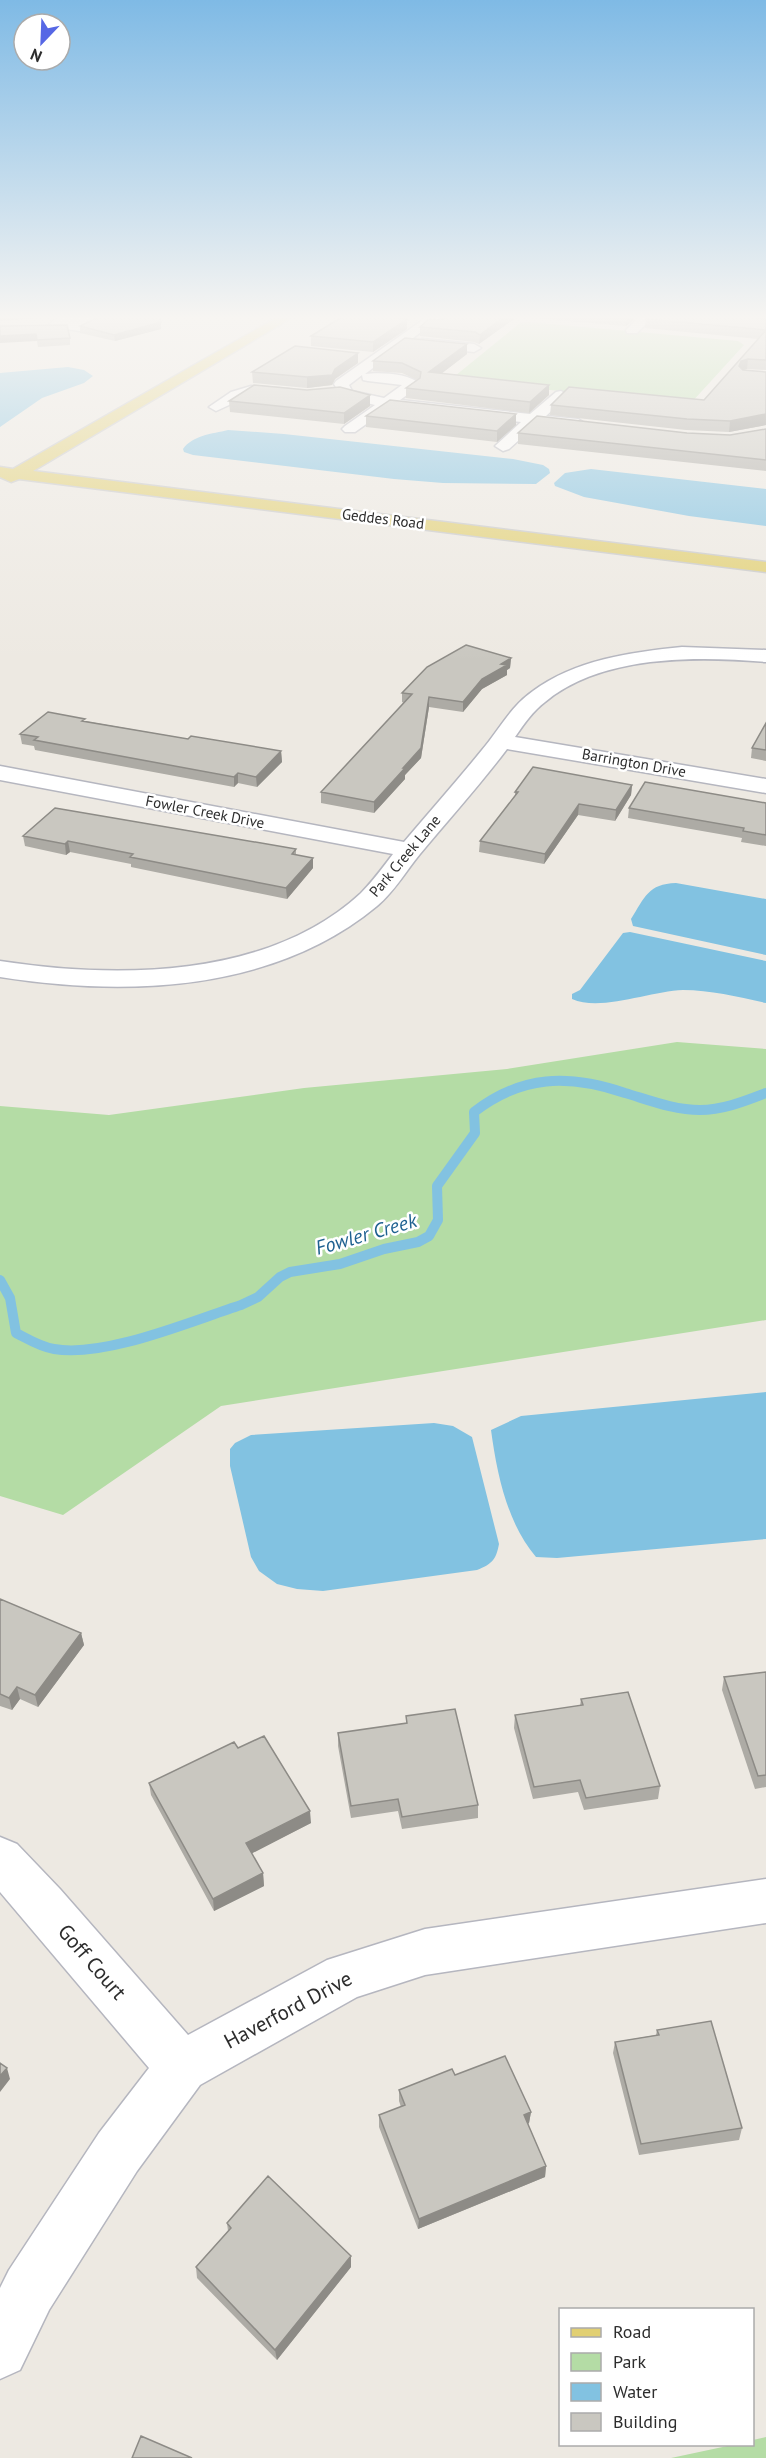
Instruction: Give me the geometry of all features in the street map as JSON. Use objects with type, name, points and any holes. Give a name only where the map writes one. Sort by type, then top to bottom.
[{"type":"main road","points":[[0,482],[8,473],[82,432]]},
{"type":"main road","name":"Geddes Road","points":[[8,473],[766,567]]},
{"type":"street","points":[[503,447],[520,432]]},
{"type":"street","name":"Park Creek Lane","points":[[0,969],[61,978],[130,980],[194,973],[267,956],[296,946],[320,934],[368,901],[501,741],[525,708],[536,698],[561,683],[605,666],[635,660],[686,654],[766,656]]},
{"type":"street","name":"Barrington Drive","points":[[501,741],[766,786]]},
{"type":"street","name":"Fowler Creek Drive","points":[[0,773],[410,850]]},
{"type":"street","name":"Goff Court","points":[[0,1859],[43,1905],[182,2067]]},
{"type":"street","name":"Haverford Drive","points":[[0,2349],[41,2271],[118,2152],[182,2067],[345,1977],[425,1952],[766,1901]]},
{"type":"green space","points":[[677,1042],[766,1049],[766,1320],[221,1406],[63,1515],[0,1496],[0,1106],[109,1115],[304,1088],[507,1069]]},
{"type":"green space","points":[[766,2437],[766,2458],[671,2458],[727,2446],[754,2446],[754,2440]]},
{"type":"water","points":[[252,432],[284,434],[513,459],[543,465],[549,469],[550,473],[536,484],[443,483],[193,455],[184,452],[183,449],[187,444],[209,434]]},
{"type":"water","points":[[591,469],[766,489],[766,526],[689,516],[584,497],[555,486],[554,483],[565,473]]},
{"type":"water","points":[[676,883],[766,899],[766,955],[633,926],[631,919],[648,893],[659,886]]},
{"type":"water","points":[[630,932],[766,961],[766,1003],[693,990],[670,991],[611,1002],[584,1002],[572,999],[572,994],[580,990],[623,933]]},
{"type":"water","points":[[766,1392],[766,1539],[557,1558],[536,1557],[526,1544],[511,1513],[500,1481],[491,1430],[521,1416]]},
{"type":"water","points":[[434,1423],[453,1426],[472,1437],[499,1544],[495,1558],[490,1563],[477,1570],[323,1591],[297,1589],[277,1584],[259,1571],[251,1557],[230,1466],[230,1449],[235,1443],[251,1435]]},
{"type":"building","points":[[676,432],[730,435],[766,432],[766,460],[518,433]]},
{"type":"building","points":[[466,645],[511,658],[501,664],[507,665],[482,679],[463,702],[429,697],[421,748],[374,802],[321,792],[412,694],[402,693],[427,667]]},
{"type":"building","points":[[48,712],[85,719],[82,721],[188,739],[191,736],[281,751],[256,777],[238,773],[234,777],[34,740],[38,737],[20,734]]},
{"type":"building","points":[[766,723],[766,750],[752,748]]},
{"type":"building","points":[[533,767],[632,785],[616,810],[579,804],[545,854],[480,841],[518,792],[515,792]]},
{"type":"building","points":[[645,782],[766,803],[766,835],[743,831],[744,828],[629,808]]},
{"type":"building","points":[[55,808],[296,849],[292,854],[313,858],[286,888],[130,857],[133,854],[68,841],[65,844],[23,836]]},
{"type":"building","points":[[0,1599],[81,1633],[35,1695],[17,1687],[9,1698],[0,1694]]},
{"type":"building","points":[[766,1672],[766,1775],[758,1776],[724,1677]]},
{"type":"building","points":[[628,1692],[660,1786],[586,1798],[580,1780],[534,1787],[515,1715],[583,1705],[581,1699]]},
{"type":"building","points":[[455,1709],[478,1805],[402,1817],[398,1799],[351,1806],[338,1733],[407,1723],[406,1716]]},
{"type":"building","points":[[264,1736],[310,1811],[246,1843],[263,1873],[213,1899],[149,1783],[234,1742],[238,1748]]},
{"type":"building","points":[[711,2021],[742,2128],[641,2144],[615,2042],[659,2035],[657,2030]]},
{"type":"building","points":[[505,2056],[531,2112],[524,2115],[546,2166],[419,2219],[379,2115],[405,2105],[399,2090],[452,2069],[455,2075]]},
{"type":"building","points":[[0,2063],[7,2068],[0,2076]]},
{"type":"building","points":[[268,2176],[351,2256],[275,2350],[196,2267],[231,2228],[227,2223]]},
{"type":"building","points":[[141,2436],[192,2458],[132,2458]]},
{"type":"waterway","name":"Fowler Creek","points":[[0,1280],[10,1298],[16,1333],[39,1345],[54,1349],[75,1350],[122,1343],[241,1305],[258,1297],[280,1277],[290,1272],[340,1264],[384,1249],[418,1242],[429,1236],[438,1220],[437,1186],[475,1133],[474,1112],[510,1091],[546,1082],[584,1083],[690,1110],[725,1107],[766,1093]]}]
